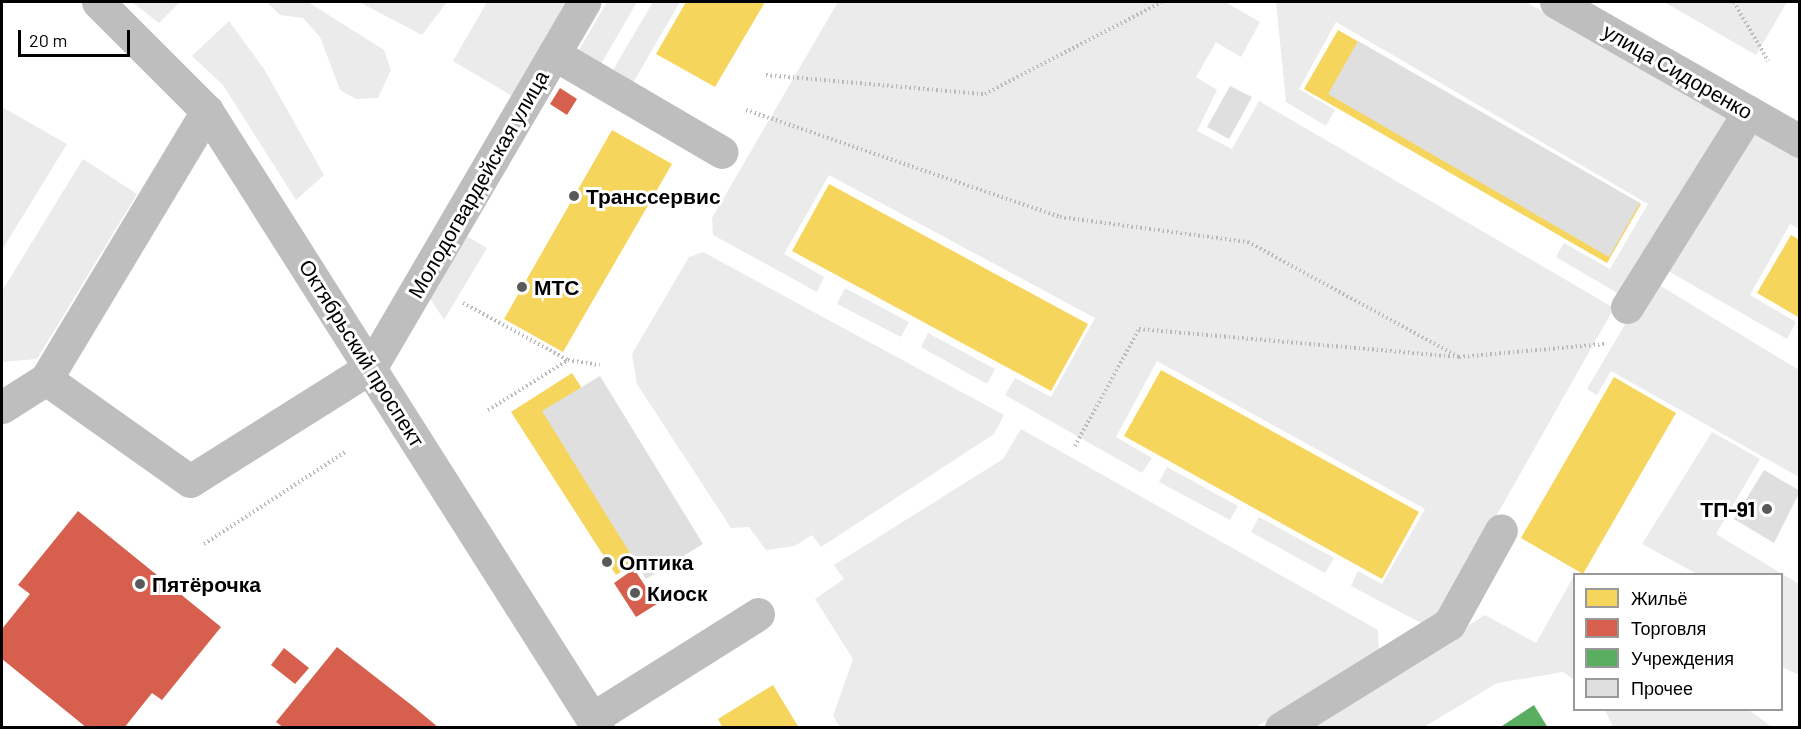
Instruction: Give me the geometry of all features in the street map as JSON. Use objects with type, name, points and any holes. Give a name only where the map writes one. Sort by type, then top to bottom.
[{"type":"street","name":"Октябрьский проспект","points":[[99,2],[207,111],[596,723]]},
{"type":"street","name":"Молодогвардейская улица","points":[[371,367],[584,2]]},
{"type":"street","name":"улица Сидоренко","points":[[1556,2],[1800,141]]},
{"type":"street","points":[[554,54],[722,152]]},
{"type":"street","points":[[2,407],[46,379],[207,111]]},
{"type":"street","points":[[1627,307],[1749,112]]},
{"type":"street","points":[[46,379],[190,481],[371,367]]},
{"type":"street","points":[[1281,728],[1449,624],[1501,530]]},
{"type":"street","points":[[596,723],[758,614]]},
{"type":"path","points":[[766,75],[986,94],[1162,2]]},
{"type":"path","points":[[1734,2],[1768,61]]},
{"type":"path","points":[[746,110],[1060,217],[1248,242],[1459,357]]},
{"type":"path","points":[[463,303],[568,360],[600,365]]},
{"type":"path","points":[[1075,446],[1139,329],[1459,357],[1606,344]]},
{"type":"path","points":[[488,410],[568,360]]},
{"type":"path","points":[[204,544],[345,452]]},
{"type":"shaded area","points":[[132,2],[180,2],[159,23]]},
{"type":"shaded area","points":[[267,2],[308,2],[384,50],[391,70],[378,98],[356,99],[340,90],[320,37],[303,18],[280,15]]},
{"type":"shaded area","points":[[359,2],[447,2],[422,35]]},
{"type":"shaded area","points":[[487,2],[569,2],[514,97],[453,61]]},
{"type":"shaded area","points":[[607,2],[637,2],[598,69],[576,55]]},
{"type":"shaded area","points":[[653,2],[680,2],[630,88],[610,75]]},
{"type":"shaded area","points":[[838,2],[1225,2],[1260,22],[1241,57],[1216,42],[1196,77],[1217,90],[1197,131],[1232,149],[1259,101],[1614,308],[1443,610],[1423,624],[1351,586],[1358,571],[1382,584],[1425,509],[1157,361],[1116,437],[1152,458],[1142,473],[1005,395],[1015,378],[1051,397],[1095,318],[829,175],[784,254],[824,277],[817,292],[713,235],[712,218]]},
{"type":"shaded area","points":[[1276,2],[1526,2],[1728,119],[1624,297],[1556,257],[1564,243],[1610,269],[1648,204],[1336,22],[1299,89],[1335,110],[1326,126],[1286,102]]},
{"type":"shaded area","points":[[1664,2],[1787,2],[1756,55]]},
{"type":"shaded area","points":[[229,21],[264,69],[324,175],[296,200],[223,85],[192,56]]},
{"type":"shaded area","points":[[2,107],[67,144],[2,250]]},
{"type":"shaded area","points":[[1751,124],[1799,152],[1799,229],[1790,224],[1750,295],[1796,322],[1787,339],[1663,268]]},
{"type":"shaded area","points":[[83,159],[137,194],[37,359],[2,362],[2,291]]},
{"type":"shaded area","points":[[463,234],[487,248],[444,320],[428,295]]},
{"type":"shaded area","points":[[703,252],[1004,415],[994,434],[821,547],[812,535],[795,546],[766,550],[749,527],[731,528],[637,384],[632,354],[689,257]]},
{"type":"shaded area","points":[[1651,280],[1799,370],[1799,477],[1611,371],[1597,395],[1587,389]]},
{"type":"shaded area","points":[[845,288],[909,322],[901,337],[837,304]]},
{"type":"shaded area","points":[[928,333],[995,369],[987,384],[921,347]]},
{"type":"shaded area","points":[[1021,429],[1378,630],[1379,652],[1256,727],[840,727],[833,716],[853,659],[815,599],[844,579],[834,565],[1003,459]]},
{"type":"shaded area","points":[[1712,432],[1760,459],[1716,534],[1781,573],[1695,573],[1642,544]]},
{"type":"shaded area","points":[[1167,467],[1238,506],[1230,520],[1159,482]]},
{"type":"shaded area","points":[[1259,517],[1334,558],[1325,573],[1251,532]]},
{"type":"shaded area","points":[[1783,574],[1799,584],[1799,675],[1783,667]]},
{"type":"shaded area","points":[[1573,578],[1573,679],[1563,672],[1497,683],[1424,727],[1301,728],[1485,615],[1536,643]]},
{"type":"shaded area","points":[[1605,711],[1750,711],[1772,727],[1613,727]]},
{"type":"building: Жильё","points":[[686,2],[765,2],[715,87],[656,54]]},
{"type":"building: Жильё","points":[[1338,30],[1641,204],[1607,263],[1304,89]]},
{"type":"building: Жильё","points":[[612,130],[672,164],[563,352],[504,319]]},
{"type":"building: Жильё","points":[[829,184],[1088,324],[1051,391],[792,251]]},
{"type":"building: Жильё","points":[[1791,235],[1800,240],[1800,318],[1757,293]]},
{"type":"building: Жильё","points":[[1161,370],[1419,512],[1382,579],[1124,436]]},
{"type":"building: Жильё","points":[[572,373],[677,536],[616,575],[511,412]]},
{"type":"building: Жильё","points":[[1614,377],[1676,413],[1584,573],[1521,538]]},
{"type":"building: Жильё","points":[[773,685],[799,728],[723,728],[718,719]]},
{"type":"building: Торговля","points":[[560,88],[577,99],[567,115],[550,104]]},
{"type":"building: Торговля","points":[[78,511],[221,627],[162,700],[152,693],[124,728],[87,728],[2,659],[2,629],[30,594],[18,585]]},
{"type":"building: Торговля","name":"Киоск","points":[[634,569],[657,604],[636,617],[614,583]]},
{"type":"building: Торговля","points":[[337,647],[439,728],[284,728],[276,722]]},
{"type":"building: Торговля","points":[[284,648],[309,668],[295,684],[271,665]]},
{"type":"building: Учреждения","points":[[1534,705],[1548,728],[1499,728]]},
{"type":"building: Прочее","points":[[1358,41],[1640,203],[1609,257],[1328,94]]},
{"type":"building: Прочее","points":[[1230,86],[1252,97],[1229,139],[1207,127]]},
{"type":"building: Прочее","points":[[600,376],[703,544],[646,579],[542,411]]},
{"type":"building: Прочее","name":"ТП-91","points":[[1764,470],[1800,491],[1774,543],[1734,519]]},
{"type":"place","name":"Транссервис","points":[[574,196]]},
{"type":"place","name":"МТС","points":[[522,287]]},
{"type":"place","name":"ТП-91","points":[[1767,509]]},
{"type":"place","name":"Оптика","points":[[607,562]]},
{"type":"place","name":"Пятёрочка","points":[[140,584]]},
{"type":"place","name":"Киоск","points":[[635,593]]}]
